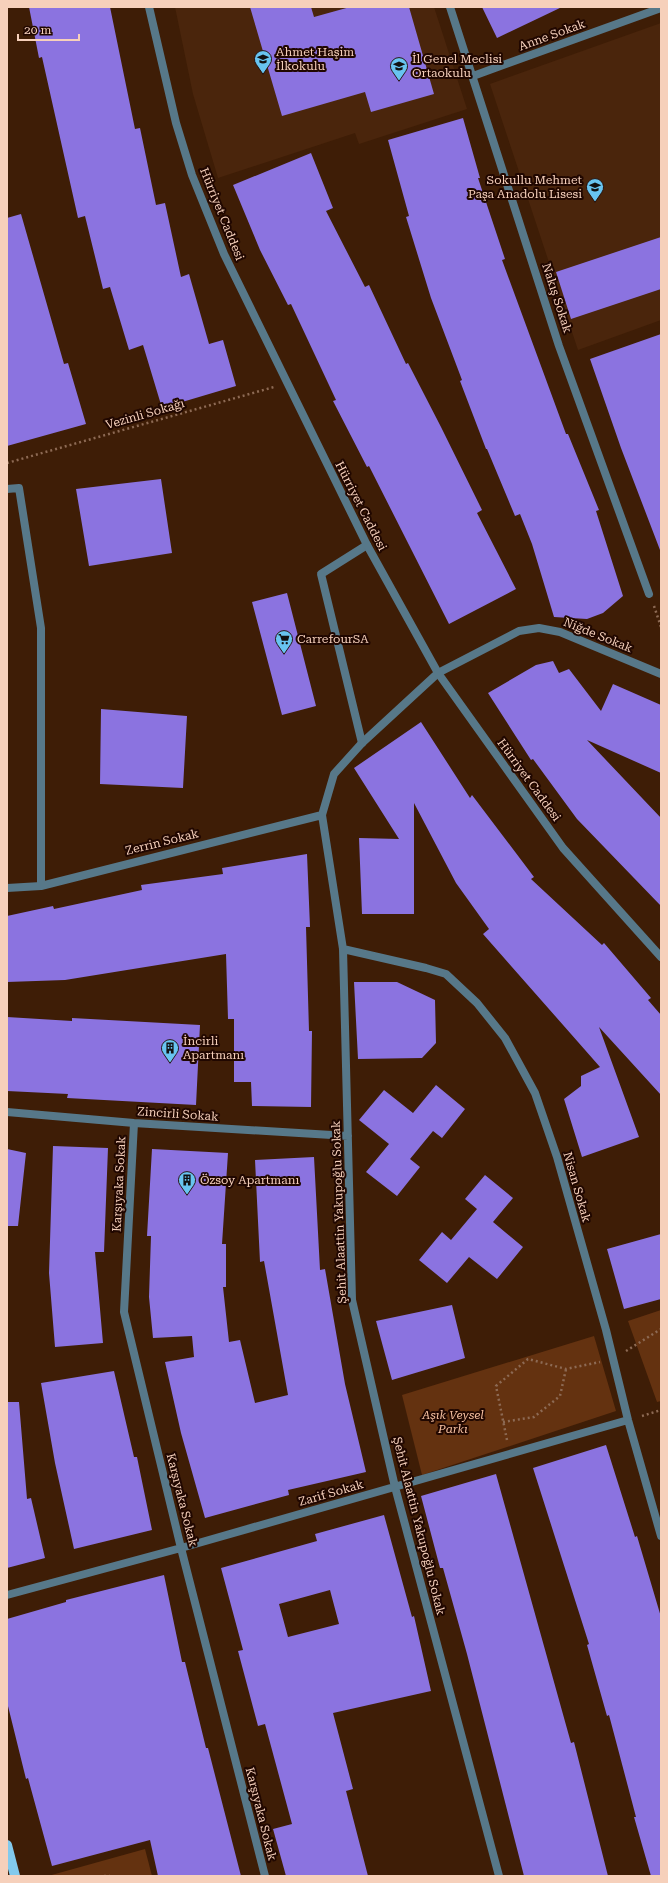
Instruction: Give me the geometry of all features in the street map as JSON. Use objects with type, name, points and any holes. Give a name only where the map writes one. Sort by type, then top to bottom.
[{"type":"main road","points":[[7,1845],[15,1876]]},
{"type":"street","name":"Hürriyet Caddesi","points":[[149,7],[176,123],[192,175],[224,254],[367,545],[438,673],[563,848],[661,956]]},
{"type":"street","name":"Nakış Sokak","points":[[450,7],[559,346],[649,594]]},
{"type":"street","name":"Anne Sokak","points":[[473,76],[661,8]]},
{"type":"street","points":[[7,489],[19,488],[41,628],[40,886]]},
{"type":"street","points":[[362,743],[321,574],[367,545]]},
{"type":"street","name":"Niğde Sokak","points":[[438,673],[519,631],[539,628],[560,632],[661,674]]},
{"type":"street","name":"Şehit Alaattin Yakupoğlu Sokak","points":[[438,673],[362,743],[334,774],[322,815],[343,949],[352,1300],[395,1487],[499,1876]]},
{"type":"street","name":"Zerrin Sokak","points":[[7,888],[40,886],[322,815]]},
{"type":"street","name":"Nisan Sokak","points":[[343,949],[446,974],[477,1003],[505,1038],[535,1093],[561,1172],[661,1536]]},
{"type":"street","name":"Zincirli Sokak","points":[[7,1112],[134,1123],[348,1136]]},
{"type":"street","name":"Karşıyaka Sokak","points":[[134,1123],[124,1312],[181,1548],[265,1876]]},
{"type":"street","name":"Zarif Sokak","points":[[7,1595],[181,1548],[628,1420]]},
{"type":"path","name":"Vezinli Sokağı","points":[[7,463],[287,383]]},
{"type":"path","points":[[649,594],[661,627]]},
{"type":"path","points":[[510,1454],[496,1386],[528,1358],[566,1370],[613,1359],[661,1329]]},
{"type":"path","points":[[503,1422],[534,1417],[560,1396],[566,1370]]},
{"type":"path","points":[[628,1420],[661,1410]]},
{"type":"path","points":[[104,1876],[110,1876]]},
{"type":"shaded area","name":"Ahmet Haşim İlkokulu","points":[[175,7],[434,7],[467,109],[359,144],[355,133],[218,178],[193,94]]},
{"type":"shaded area","name":"Sokullu Mehmet Paşa Anadolu Lisesi","points":[[661,23],[661,320],[578,350],[490,84]]},
{"type":"green space","points":[[661,1310],[661,1401],[657,1402],[628,1321]]},
{"type":"green space","name":"Aşık Veysel Parkı","points":[[594,1336],[616,1411],[422,1475],[402,1395]]},
{"type":"green space","points":[[145,1849],[152,1876],[48,1876]]},
{"type":"building","points":[[29,7],[110,7],[135,129],[140,128],[156,205],[165,203],[181,277],[189,274],[209,344],[223,340],[236,386],[162,408],[143,345],[129,350],[110,287],[103,289],[85,216],[78,218],[42,57],[39,58]]},
{"type":"building","points":[[250,7],[311,7],[314,17],[350,7],[409,7],[434,94],[371,112],[365,92],[282,116]]},
{"type":"building","points":[[482,7],[562,7],[497,38]]},
{"type":"building","points":[[463,118],[480,178],[478,178],[505,259],[502,260],[566,434],[568,434],[599,510],[596,511],[623,596],[603,613],[587,619],[554,617],[532,544],[520,514],[515,516],[486,449],[460,381],[462,380],[431,298],[406,217],[409,216],[388,140]]},
{"type":"building","points":[[311,153],[333,208],[326,211],[365,287],[369,285],[406,364],[408,363],[441,427],[482,510],[477,513],[516,589],[449,624],[369,466],[367,467],[333,401],[336,400],[291,304],[288,305],[260,250],[233,185]]},
{"type":"building","points":[[21,214],[64,364],[68,363],[86,424],[7,446],[7,218]]},
{"type":"building","points":[[661,237],[661,289],[571,319],[556,272]]},
{"type":"building","points":[[661,334],[660,550],[621,448],[590,359]]},
{"type":"building","points":[[161,479],[172,553],[89,566],[76,489]]},
{"type":"building","name":"CarrefourSA","points":[[287,593],[316,706],[282,715],[252,602]]},
{"type":"building","points":[[553,661],[559,673],[569,669],[601,711],[613,684],[661,705],[661,773],[587,740],[661,818],[661,906],[577,819],[533,759],[531,760],[488,693],[536,665]]},
{"type":"building","points":[[101,709],[187,716],[183,788],[100,784]]},
{"type":"building","points":[[421,722],[470,798],[472,795],[534,877],[531,879],[602,945],[604,943],[651,998],[648,1000],[661,1015],[661,1095],[599,1027],[639,1137],[582,1157],[564,1099],[581,1086],[581,1076],[600,1067],[483,934],[489,929],[456,883],[414,803],[414,914],[362,914],[359,838],[399,839],[354,768]]},
{"type":"building","points":[[307,854],[310,927],[306,927],[309,1031],[312,1031],[311,1107],[252,1106],[251,1082],[234,1082],[234,1019],[228,1019],[226,954],[65,980],[7,982],[7,916],[53,906],[54,909],[142,890],[141,885],[223,874],[222,868]]},
{"type":"building","points":[[354,982],[397,982],[435,1000],[436,1043],[422,1058],[358,1059]]},
{"type":"building","points":[[7,1017],[72,1021],[72,1018],[200,1025],[196,1105],[67,1098],[68,1094],[7,1091]]},
{"type":"building","points":[[436,1085],[465,1109],[442,1138],[433,1131],[410,1159],[420,1167],[397,1196],[366,1172],[389,1144],[359,1120],[384,1090],[413,1113]]},
{"type":"building","points":[[53,1146],[108,1148],[104,1252],[95,1252],[103,1343],[55,1347],[49,1273]]},
{"type":"building","points":[[7,1149],[26,1153],[18,1226],[7,1226]]},
{"type":"building","points":[[152,1149],[228,1153],[222,1244],[226,1244],[226,1287],[223,1287],[229,1342],[240,1340],[255,1403],[288,1395],[264,1261],[260,1262],[255,1160],[314,1157],[320,1270],[325,1269],[345,1384],[366,1472],[288,1490],[289,1495],[205,1518],[181,1433],[165,1362],[194,1357],[192,1336],[153,1338],[149,1297],[151,1236],[147,1236]]},
{"type":"building","points":[[485,1175],[513,1198],[493,1222],[523,1247],[497,1279],[469,1257],[447,1283],[419,1260],[442,1232],[451,1240],[477,1209],[465,1199]]},
{"type":"building","points":[[661,1234],[661,1299],[624,1309],[607,1249]]},
{"type":"building","points":[[452,1305],[465,1358],[392,1380],[376,1321]]},
{"type":"building","points":[[114,1371],[134,1457],[137,1457],[152,1530],[74,1549],[55,1463],[41,1383]]},
{"type":"building","points":[[7,1402],[19,1402],[27,1499],[31,1498],[45,1558],[7,1568]]},
{"type":"building","points":[[606,1445],[635,1537],[637,1536],[661,1617],[661,1876],[651,1876],[634,1817],[636,1817],[609,1715],[607,1716],[587,1645],[589,1644],[533,1468]]},
{"type":"building","points":[[496,1474],[571,1743],[574,1742],[608,1876],[524,1876],[467,1654],[443,1568],[440,1568],[421,1496]]},
{"type":"building","points":[[384,1515],[412,1617],[414,1616],[431,1691],[333,1713],[353,1789],[346,1791],[368,1876],[286,1876],[273,1829],[292,1824],[265,1724],[258,1726],[238,1651],[243,1650],[221,1568],[317,1541],[315,1534]],"holes":[[[330,1590],[339,1624],[288,1637],[279,1604]]]},
{"type":"building","points":[[164,1575],[182,1662],[185,1662],[206,1748],[208,1748],[241,1876],[158,1876],[150,1840],[52,1866],[28,1778],[26,1779],[7,1702],[7,1619],[66,1602],[66,1600]]},
{"type":"place","name":"Ahmet Haşim İlkokulu","points":[[263,74]]},
{"type":"place","name":"İl Genel Meclisi Ortaokulu","points":[[399,81]]},
{"type":"place","name":"Sokullu Mehmet Paşa Anadolu Lisesi","points":[[595,202]]},
{"type":"place","name":"CarrefourSA","points":[[284,654]]},
{"type":"place","name":"İncirli Apartmanı","points":[[170,1063]]},
{"type":"place","name":"Özsoy Apartmanı","points":[[187,1195]]}]
